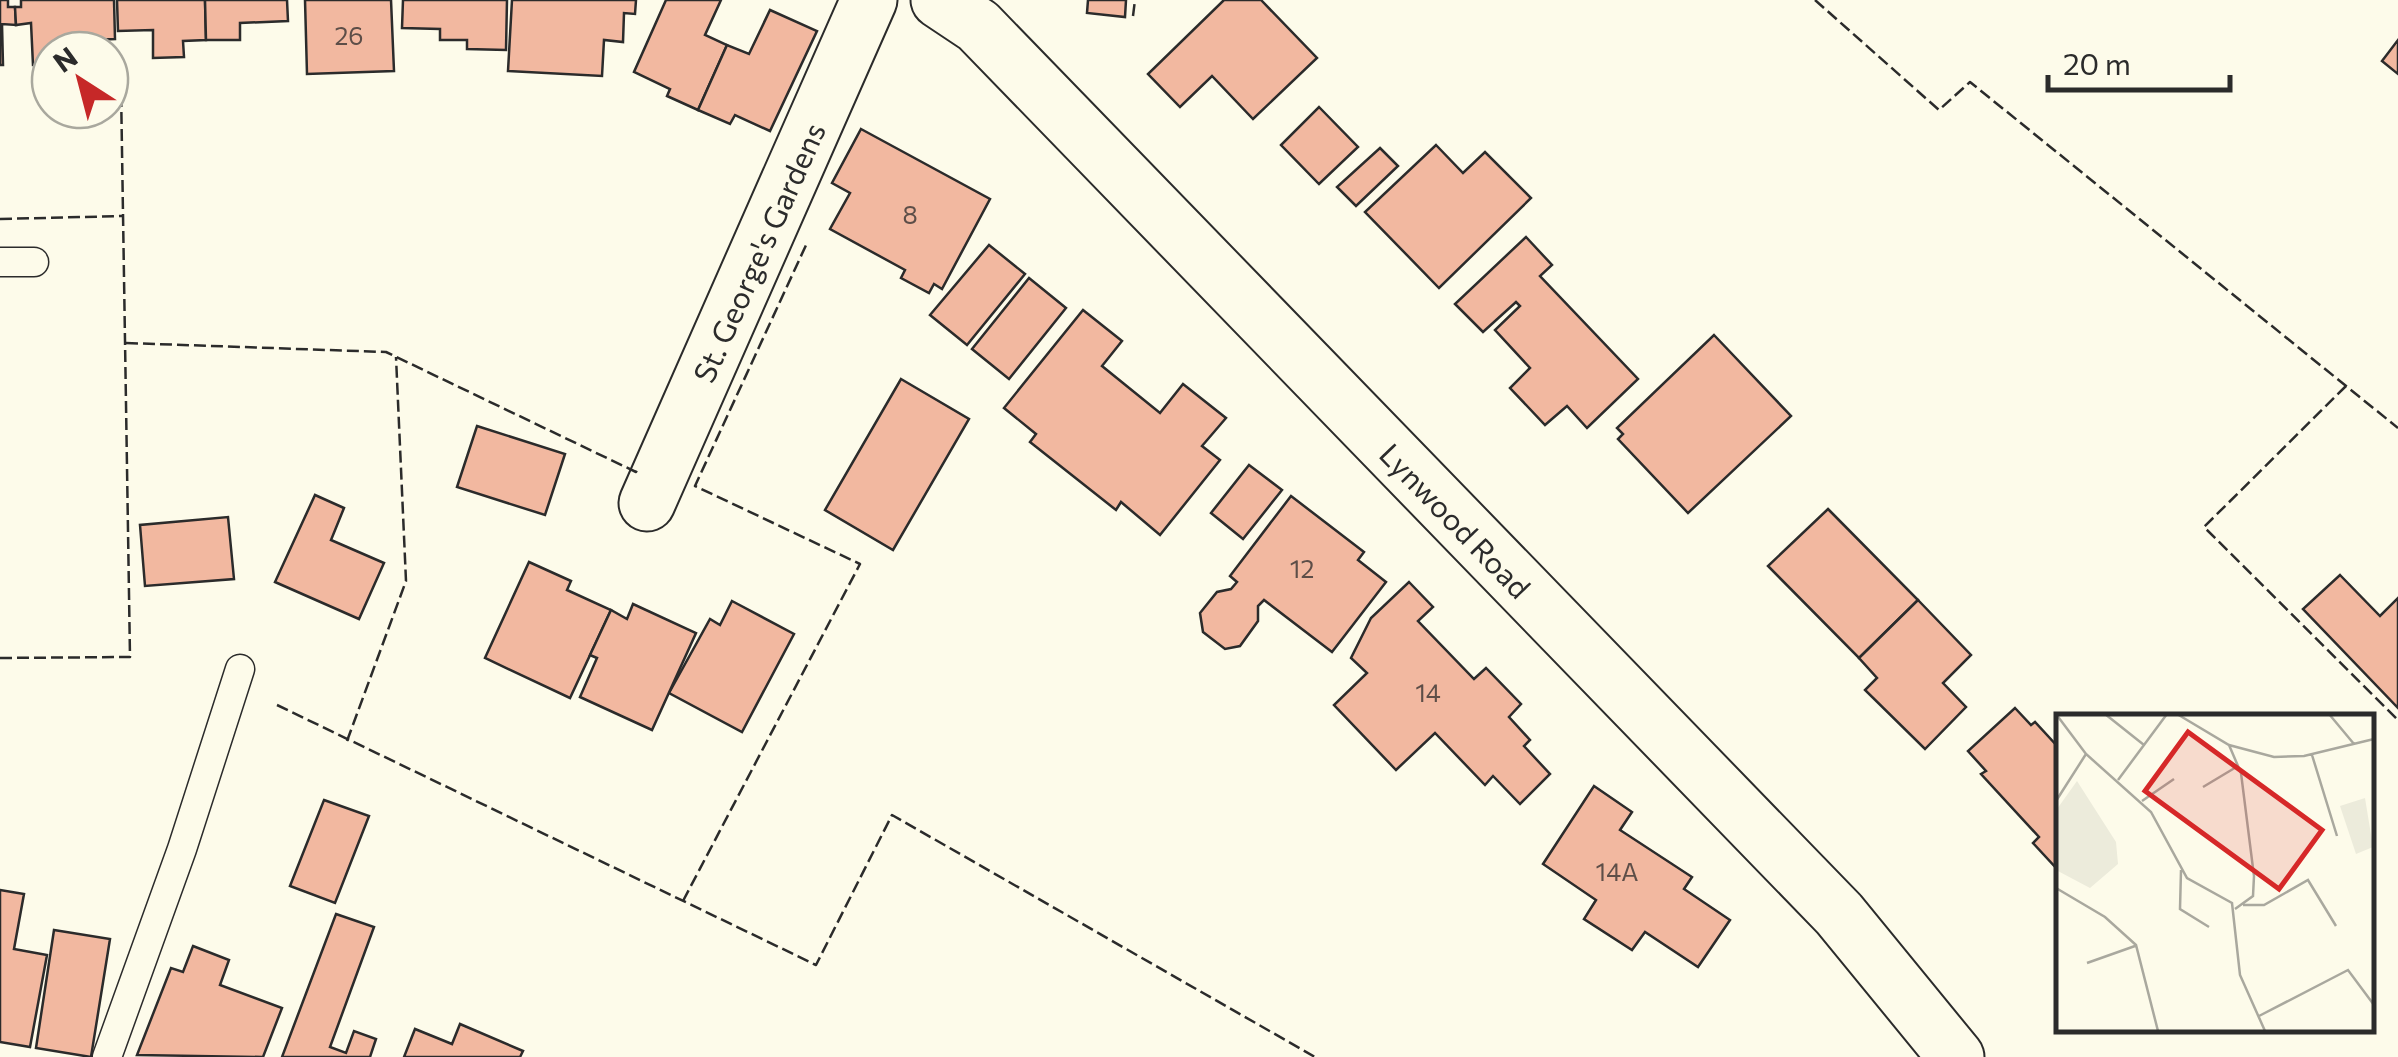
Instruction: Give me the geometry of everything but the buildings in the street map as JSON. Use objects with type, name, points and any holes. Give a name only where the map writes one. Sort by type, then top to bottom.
[{"type":"street","name":"St. George's Gardens","points":[[647,503],[869,0]]},
{"type":"street","name":"Lynwood Road","points":[[939,0],[978,26],[1839,914],[1956,1057]]},
{"type":"lane","points":[[0,262],[34,262]]},
{"type":"lane","points":[[106,1057],[182,849],[240,669]]},
{"type":"fence","points":[[1133,16],[1135,0]]},
{"type":"fence","points":[[1815,0],[1939,110],[1970,82],[2398,428]]},
{"type":"fence","points":[[0,658],[130,657],[122,130]]},
{"type":"fence","points":[[0,219],[124,216]]},
{"type":"fence","points":[[683,901],[860,564],[695,486],[807,243]]},
{"type":"fence","points":[[126,343],[386,352],[636,472],[638,468]]},
{"type":"fence","points":[[347,741],[406,581],[396,357]]},
{"type":"fence","points":[[2346,386],[2204,527],[2398,720]]},
{"type":"fence","points":[[277,705],[816,965],[892,815],[1315,1057]]}]
